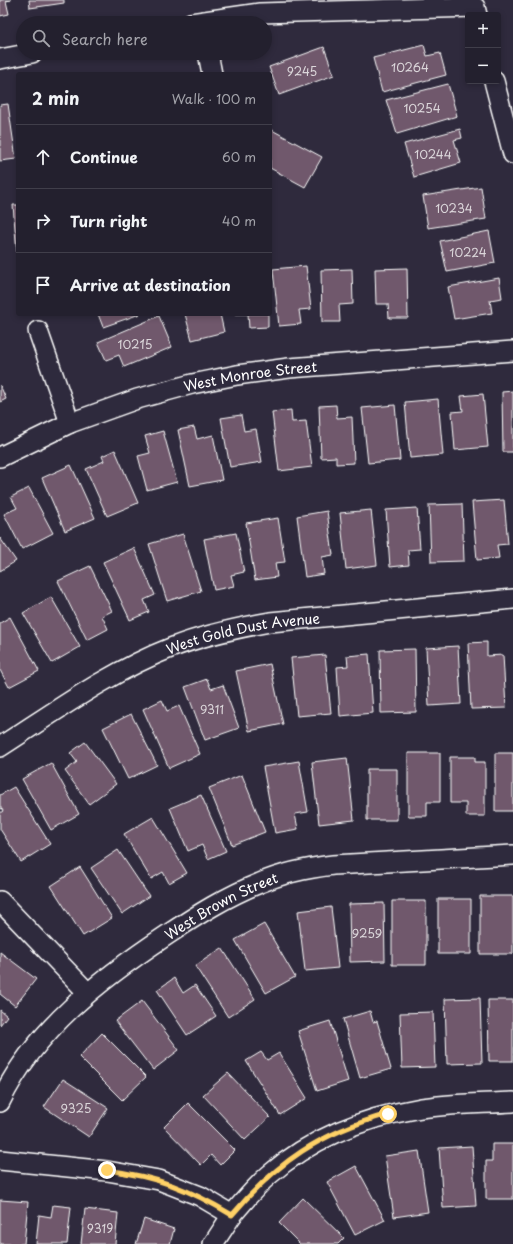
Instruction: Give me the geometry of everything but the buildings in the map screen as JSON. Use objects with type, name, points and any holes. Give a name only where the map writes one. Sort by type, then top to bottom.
[{"type":"street","points":[[239,16],[260,13],[476,11]]},
{"type":"street","points":[[0,59],[16,56]]},
{"type":"street","points":[[209,60],[212,72]]},
{"type":"street","points":[[495,84],[513,154]]},
{"type":"street","points":[[38,331],[70,423]]},
{"type":"street","name":"West Monroe Street","points":[[0,457],[70,423],[137,399],[192,384],[237,375],[289,368],[513,351]]},
{"type":"street","name":"West Gold Dust Avenue","points":[[0,747],[104,680],[147,658],[174,646],[236,628],[270,622],[513,599]]},
{"type":"street","name":"West Brown Street","points":[[0,1102],[27,1058],[49,1031],[87,992],[146,949],[194,917],[244,889],[306,868],[333,865],[513,855]]},
{"type":"street","points":[[0,901],[87,992]]},
{"type":"street","points":[[213,1244],[232,1215],[269,1175],[314,1144],[342,1130],[363,1121],[418,1108],[513,1102]]},
{"type":"street","points":[[0,1160],[107,1170],[159,1180],[200,1196],[232,1215]]},
{"type":"route","points":[[107,1170],[159,1180],[200,1196],[232,1215],[269,1175],[294,1156],[342,1130],[363,1121],[388,1114]]}]
